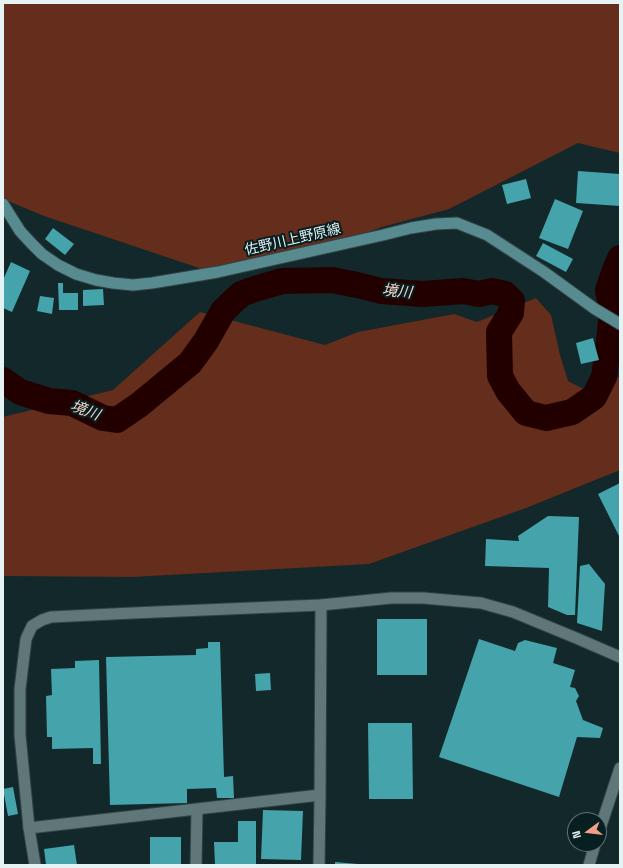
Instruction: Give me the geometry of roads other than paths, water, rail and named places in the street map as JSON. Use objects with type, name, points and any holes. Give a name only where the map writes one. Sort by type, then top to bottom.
[{"type":"main road","name":"佐野川上野原線","points":[[3,204],[20,231],[42,254],[58,265],[76,274],[96,280],[133,285],[152,284],[218,272],[411,228],[436,224],[457,223],[487,235],[544,272],[595,309],[620,324]]},
{"type":"street","points":[[35,865],[29,828],[20,735],[20,690],[26,639],[32,626],[42,620],[51,617],[133,612],[321,605],[390,598],[422,598],[481,603],[513,612],[620,656]]},
{"type":"street","points":[[319,865],[321,605]]},
{"type":"street","points":[[606,812],[620,768]]},
{"type":"street","points":[[29,828],[320,795]]},
{"type":"street","points":[[196,865],[197,809]]},
{"type":"street","points":[[589,865],[593,852]]},
{"type":"waterway","name":"境川","points":[[3,380],[20,392],[49,401],[72,403],[103,418],[117,420],[139,405],[190,363],[206,341],[223,311],[241,294],[255,289],[282,281],[332,280],[381,291],[423,294],[463,291],[479,294],[492,291],[505,294],[512,301],[511,313],[499,332],[500,376],[508,391],[526,413],[546,418],[572,412],[594,397],[604,377],[612,312],[608,290],[620,258]]}]
